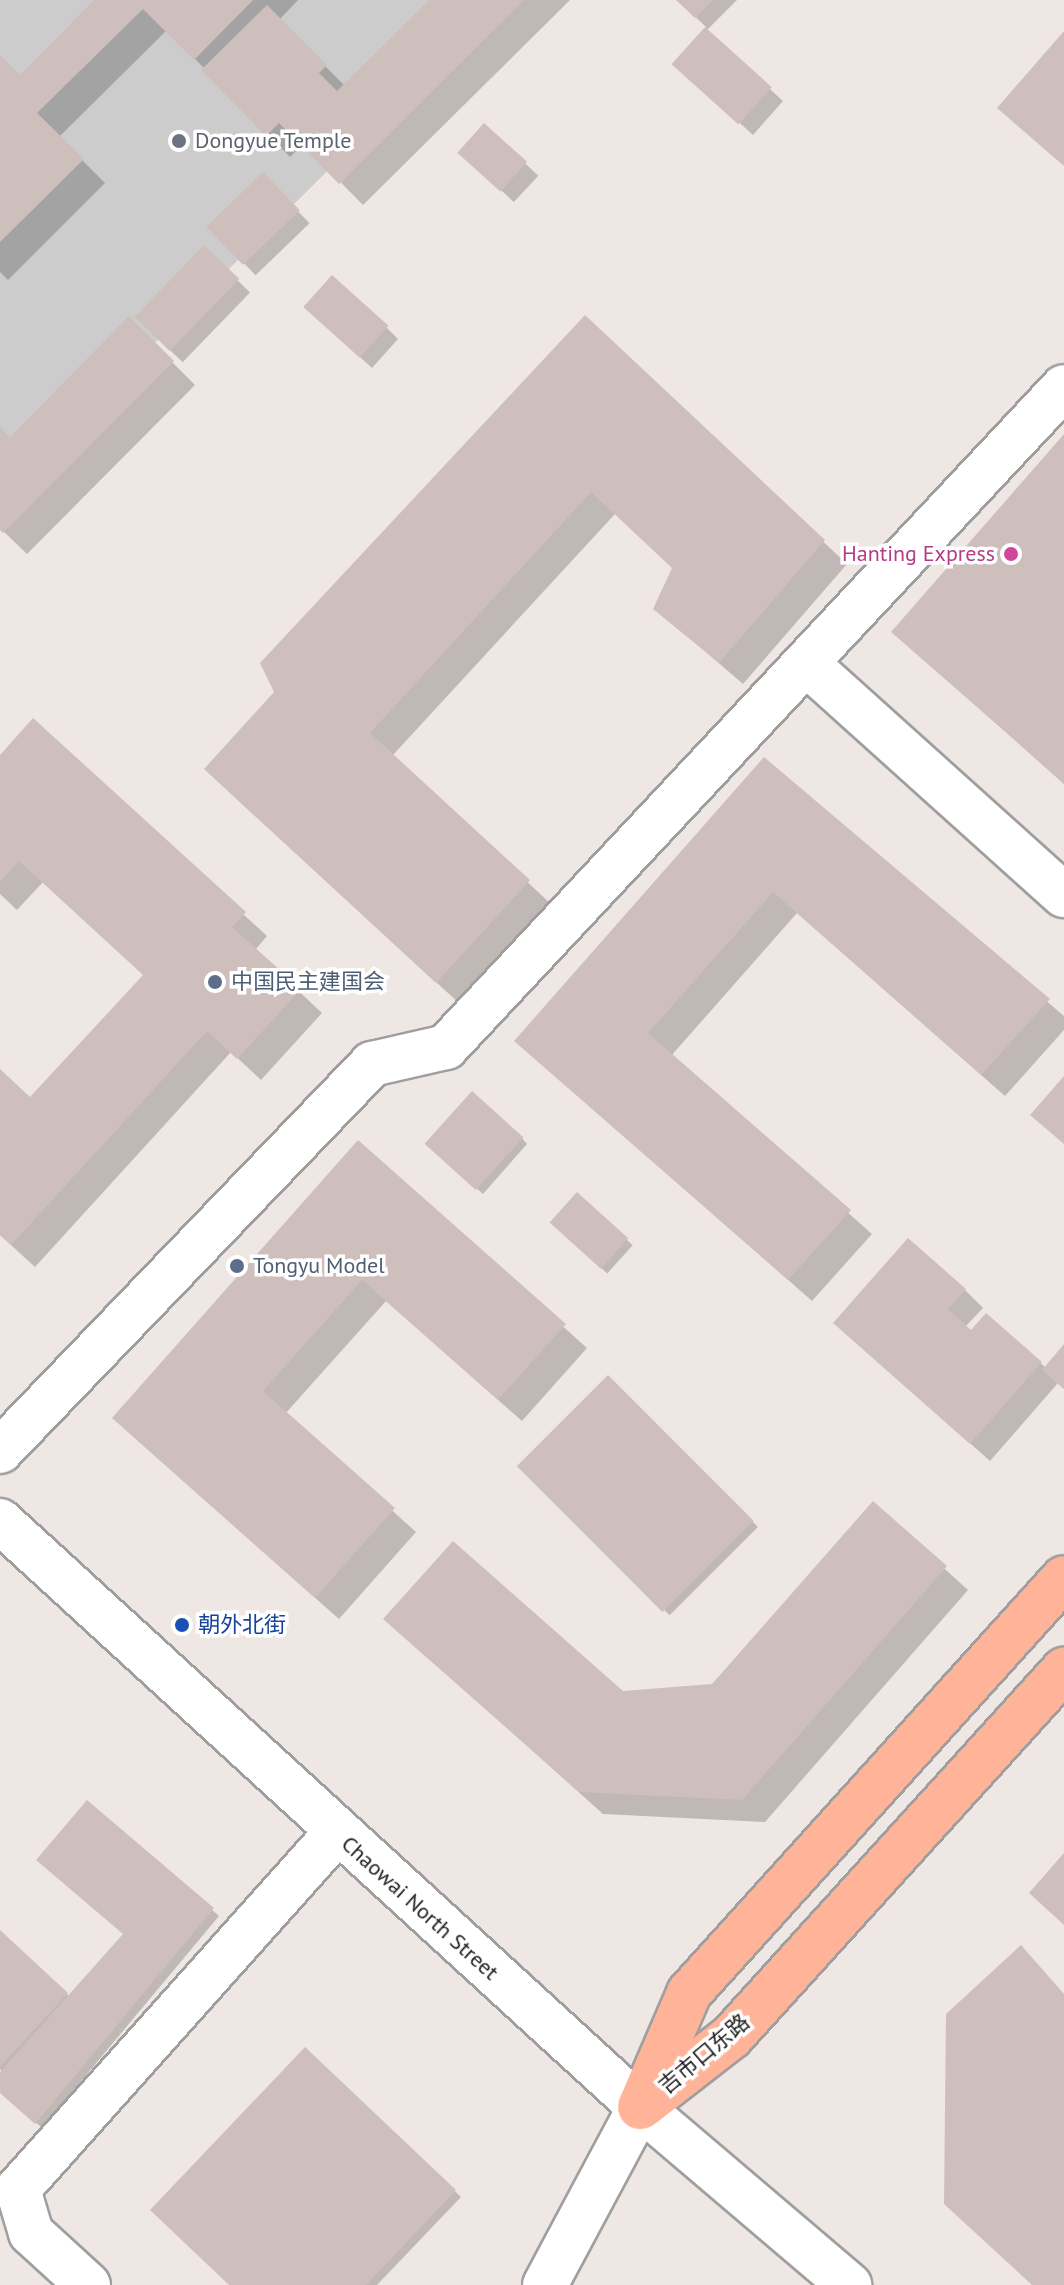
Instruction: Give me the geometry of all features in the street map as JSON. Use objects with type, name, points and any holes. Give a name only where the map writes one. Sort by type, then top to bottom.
[{"type":"main road","name":"吉市口东路","points":[[640,2107],[689,1993],[1064,1578]]},
{"type":"main road","name":"吉市口东路","points":[[640,2107],[731,2037],[1064,1670]]},
{"type":"street","points":[[0,1451],[372,1064],[446,1047],[1064,387]]},
{"type":"street","points":[[806,663],[1064,895]]},
{"type":"street","name":"Chaowai North Street","points":[[0,1521],[640,2107],[849,2285]]},
{"type":"street","points":[[88,2285],[31,2233],[18,2189],[337,1832]]},
{"type":"street","points":[[545,2285],[640,2107]]},
{"type":"shaded area","name":"Dongyue Temple","points":[[0,0],[499,0],[0,497]]},
{"type":"building","points":[[94,0],[253,0],[194,60],[143,9],[37,113],[84,159],[0,242],[0,55],[20,75]]},
{"type":"building","points":[[429,0],[524,0],[339,184],[279,123],[266,136],[201,70],[267,5],[327,65],[319,73],[337,91]]},
{"type":"building","points":[[676,0],[713,0],[695,18]]},
{"type":"building","points":[[705,27],[772,87],[738,124],[672,64]]},
{"type":"building","points":[[1064,31],[1064,166],[997,108]]},
{"type":"building","points":[[484,123],[527,162],[500,192],[457,153]]},
{"type":"building","points":[[263,172],[300,210],[243,265],[206,227]]},
{"type":"building","points":[[204,245],[239,279],[170,351],[135,317]]},
{"type":"building","points":[[332,275],[388,326],[360,358],[303,307]]},
{"type":"building","points":[[585,315],[825,540],[719,663],[653,609],[672,568],[591,492],[370,733],[530,880],[436,983],[204,769],[274,692],[260,663]]},
{"type":"building","points":[[129,316],[174,361],[3,533],[0,530],[0,427],[10,437]]},
{"type":"building","points":[[1064,434],[1064,783],[891,632]]},
{"type":"building","name":"中国民主建国会","points":[[33,718],[246,912],[232,927],[301,989],[237,1059],[207,1031],[11,1245],[0,1235],[0,1069],[30,1097],[143,975],[19,861],[0,882],[0,755]]},
{"type":"building","points":[[764,757],[1050,999],[981,1075],[773,892],[648,1033],[851,1210],[788,1280],[514,1041]]},
{"type":"building","points":[[1064,1076],[1064,1144],[1030,1115]]},
{"type":"building","points":[[472,1091],[523,1137],[476,1190],[424,1144]]},
{"type":"building","points":[[358,1140],[566,1324],[498,1400],[362,1280],[263,1391],[395,1508],[315,1598],[112,1418]]},
{"type":"building","points":[[577,1192],[628,1238],[601,1269],[550,1222]]},
{"type":"building","points":[[908,1238],[966,1289],[948,1309],[971,1330],[986,1313],[1042,1362],[970,1444],[833,1323]]},
{"type":"building","points":[[1064,1344],[1064,1389],[1042,1370]]},
{"type":"building","points":[[608,1375],[754,1521],[662,1612],[517,1466]]},
{"type":"building","points":[[873,1501],[947,1566],[742,1800],[579,1792],[383,1619],[453,1541],[623,1691],[712,1684]]},
{"type":"building","points":[[87,1800],[214,1908],[35,2124],[0,2093],[0,2072],[123,1934],[36,1860]]},
{"type":"building","points":[[1064,1853],[1064,1925],[1029,1893]]},
{"type":"building","points":[[0,1930],[68,1993],[0,2067]]},
{"type":"building","points":[[1021,1945],[1064,1994],[1064,2285],[1032,2285],[944,2204],[946,2014]]},
{"type":"building","points":[[305,2047],[456,2190],[366,2285],[229,2285],[150,2210]]},
{"type":"place","name":"Dongyue Temple","points":[[179,141]]},
{"type":"place","name":"Hanting Express","points":[[1011,554]]},
{"type":"place","name":"中国民主建国会","points":[[215,982]]},
{"type":"place","name":"Tongyu Model","points":[[237,1266]]},
{"type":"place","name":"朝外北街","points":[[182,1625]]}]
